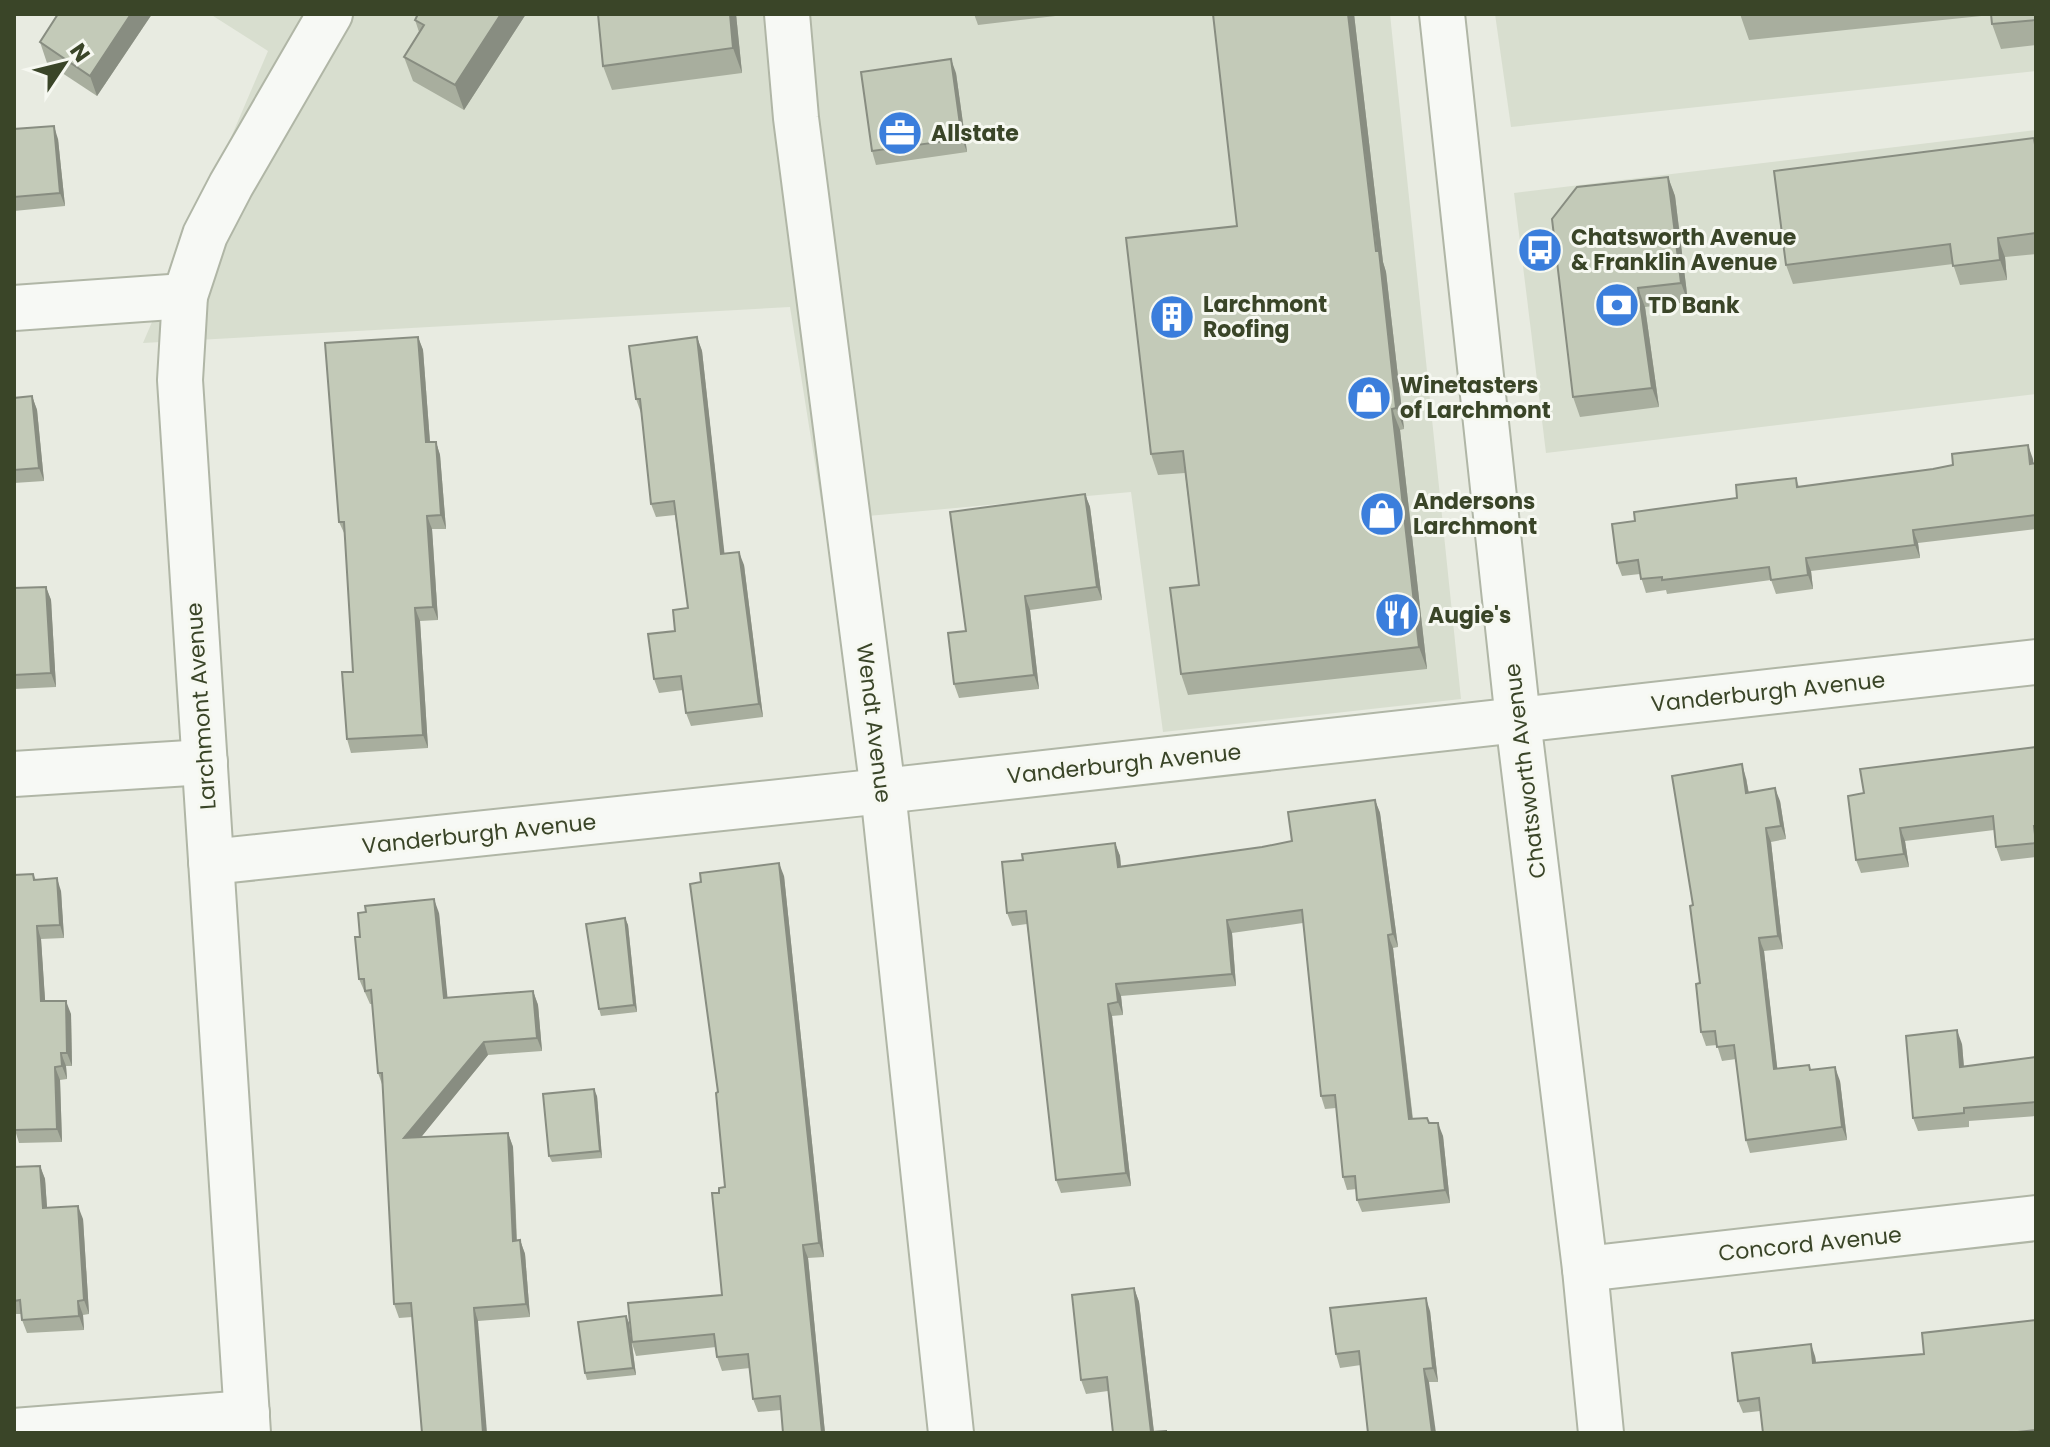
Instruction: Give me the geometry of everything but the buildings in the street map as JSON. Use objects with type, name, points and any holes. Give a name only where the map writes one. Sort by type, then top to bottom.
[{"type":"street","name":"Larchmont Avenue","points":[[247,1423],[180,380],[185,296],[205,235],[330,14]]},
{"type":"street","name":"Wendt Avenue","points":[[787,14],[796,118],[883,791],[951,1433]]},
{"type":"street","name":"Chatsworth Avenue","points":[[1442,14],[1518,720],[1585,1269],[1601,1433]]},
{"type":"street","points":[[14,308],[185,296]]},
{"type":"street","name":"Vanderburgh Avenue","points":[[211,862],[883,791],[2036,662]]},
{"type":"street","points":[[14,774],[205,762]]},
{"type":"street","name":"Concord Avenue","points":[[1585,1269],[2036,1218]]},
{"type":"street","points":[[14,1431],[247,1423]]},
{"type":"shaded area","points":[[210,14],[1390,14],[1461,699],[1163,732],[1131,492],[824,520],[790,307],[143,343],[268,51]]},
{"type":"shaded area","points":[[1495,14],[2036,14],[2036,71],[1511,127]]},
{"type":"shaded area","points":[[2036,130],[2036,394],[1546,453],[1514,193]]},
{"type":"place","name":"Allstate","points":[[900,133]]},
{"type":"place","name":"Chatsworth Avenue & Franklin Avenue","points":[[1540,250]]},
{"type":"place","name":"TD Bank","points":[[1617,305]]},
{"type":"place","name":"Larchmont Roofing","points":[[1172,317]]},
{"type":"place","name":"Winetasters of Larchmont","points":[[1369,398]]},
{"type":"place","name":"Andersons Larchmont","points":[[1382,514]]},
{"type":"place","name":"Augie's","points":[[1397,615]]}]
